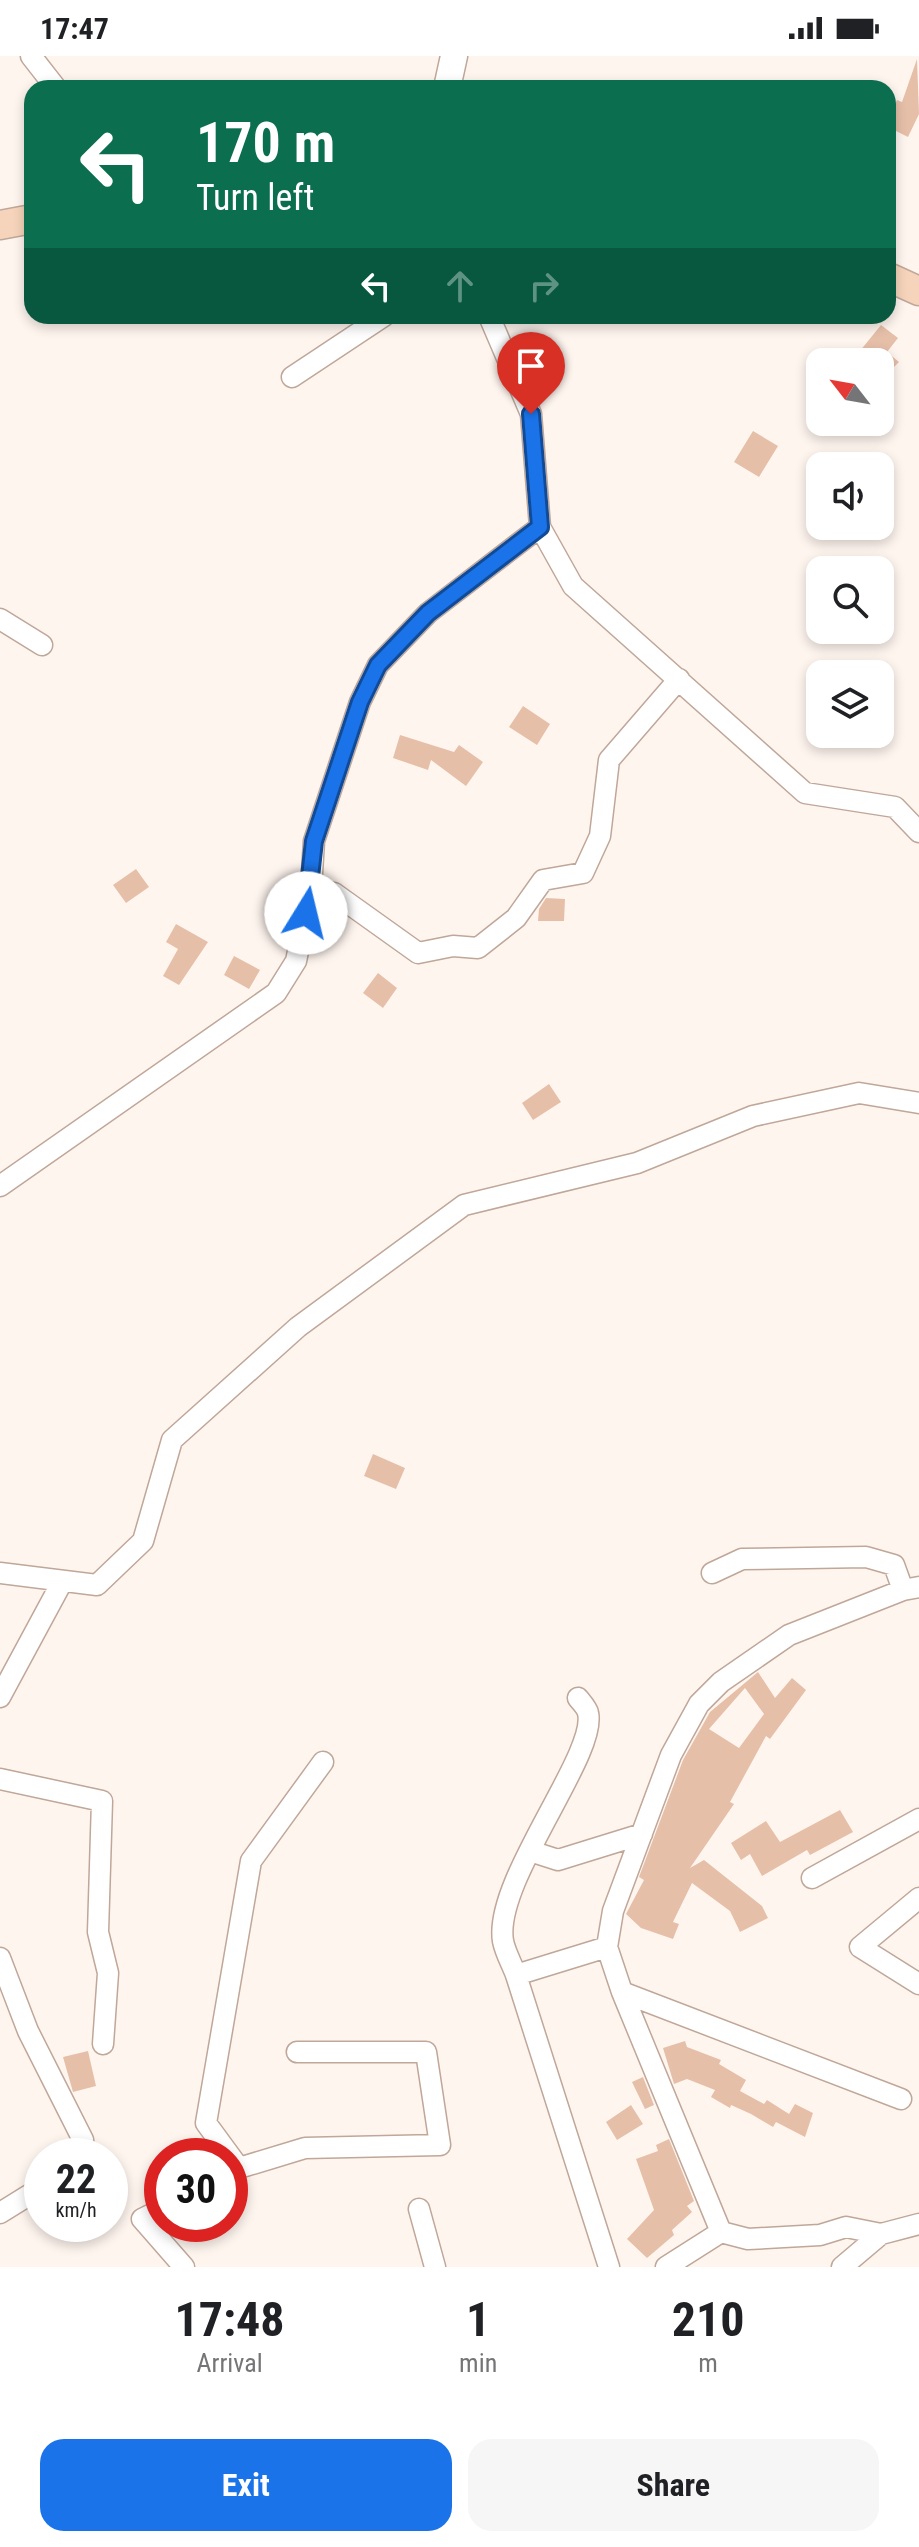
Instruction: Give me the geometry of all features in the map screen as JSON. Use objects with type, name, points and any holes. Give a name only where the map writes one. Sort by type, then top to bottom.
[{"type":"main road","points":[[0,225],[24,220]]},
{"type":"main road","points":[[896,281],[919,291]]},
{"type":"street","points":[[31,56],[50,80]]},
{"type":"street","points":[[449,80],[454,56]]},
{"type":"street","points":[[292,377],[372,324]]},
{"type":"street","points":[[492,324],[531,414],[540,527],[573,586],[805,793],[895,807],[919,832]]},
{"type":"street","points":[[0,1186],[276,993],[296,961],[311,889],[314,841],[360,702],[378,665],[428,613],[540,527]]},
{"type":"street","points":[[0,619],[42,645]]},
{"type":"street","points":[[311,889],[334,893],[418,953],[453,946],[478,948],[516,918],[543,880],[583,873],[600,836],[609,760],[679,679]]},
{"type":"street","points":[[0,1573],[97,1585],[143,1541],[172,1440],[298,1327],[464,1205],[637,1163],[753,1116],[859,1093],[919,1103]]},
{"type":"street","points":[[712,1573],[742,1559],[866,1557],[894,1565],[911,1588],[789,1635],[721,1682],[699,1704],[671,1755],[613,1911],[607,1947],[622,1992],[721,2232]]},
{"type":"street","points":[[0,1697],[62,1582]]},
{"type":"street","points":[[578,1698],[588,1714],[586,1736],[530,1851],[509,1905],[503,1939],[609,2267]]},
{"type":"street","points":[[215,2138],[206,2123],[251,1861],[323,1762]]},
{"type":"street","points":[[0,1779],[102,1801],[98,1932],[108,1973],[103,2044]]},
{"type":"street","points":[[812,1878],[919,1819]]},
{"type":"street","points":[[530,1851],[558,1860],[642,1834]]},
{"type":"street","points":[[919,1898],[860,1947],[919,1984]]},
{"type":"street","points":[[516,1975],[607,1947]]},
{"type":"street","points":[[0,1958],[28,2031],[82,2138]]},
{"type":"street","points":[[622,1992],[901,2099]]},
{"type":"street","points":[[248,2166],[305,2148],[440,2145],[426,2052],[297,2052]]},
{"type":"street","points":[[0,2213],[24,2198]]},
{"type":"street","points":[[419,2209],[435,2267]]},
{"type":"street","points":[[842,2267],[881,2234],[919,2224]]},
{"type":"street","points":[[666,2267],[721,2232],[762,2238],[820,2235],[846,2227],[881,2234]]},
{"type":"street","points":[[162,2242],[184,2267]]},
{"type":"building","points":[[917,59],[919,114],[908,137],[896,131],[896,102],[902,102]]},
{"type":"building","points":[[881,325],[898,338],[890,348],[862,348]]},
{"type":"building","points":[[753,431],[778,446],[759,477],[734,462]]},
{"type":"building","points":[[523,706],[550,724],[537,745],[509,727]]},
{"type":"building","points":[[400,735],[454,752],[459,745],[483,762],[466,786],[431,760],[428,770],[393,758]]},
{"type":"building","points":[[136,869],[149,887],[126,903],[113,885]]},
{"type":"building","points":[[546,898],[565,899],[564,921],[538,921],[539,909]]},
{"type":"building","points":[[176,924],[208,942],[179,985],[163,976],[178,949],[166,942]]},
{"type":"building","points":[[234,956],[260,970],[249,989],[224,975]]},
{"type":"building","points":[[378,973],[397,988],[383,1008],[363,993]]},
{"type":"building","points":[[549,1084],[561,1102],[533,1120],[522,1103]]},
{"type":"building","points":[[373,1454],[405,1468],[396,1489],[364,1476]]},
{"type":"building","points":[[758,1672],[775,1698],[792,1678],[806,1690],[770,1739],[766,1736],[730,1802],[734,1804],[690,1868],[704,1860],[762,1906],[768,1918],[740,1932],[730,1911],[692,1883],[673,1922],[679,1924],[673,1939],[641,1928],[626,1914],[644,1880],[639,1877],[683,1760],[710,1712]],"holes":[[[745,1688],[764,1714],[739,1748],[709,1729]]]},
{"type":"building","points":[[840,1810],[853,1832],[810,1855],[807,1850],[762,1876],[750,1854],[741,1860],[731,1843],[766,1821],[780,1842]]},
{"type":"building","points":[[685,2041],[687,2047],[721,2060],[719,2064],[746,2080],[740,2091],[764,2104],[767,2100],[789,2114],[795,2104],[813,2113],[805,2137],[776,2122],[773,2127],[731,2105],[730,2108],[711,2097],[715,2090],[687,2079],[674,2084],[663,2048]]},
{"type":"building","points":[[88,2051],[96,2086],[73,2092],[63,2057]]},
{"type":"building","points":[[643,2077],[654,2105],[645,2109],[632,2082]]},
{"type":"building","points":[[631,2105],[643,2124],[617,2140],[606,2122]]},
{"type":"building","points":[[669,2139],[694,2201],[687,2206],[692,2212],[672,2230],[674,2235],[647,2258],[627,2239],[654,2210],[636,2159],[658,2151],[656,2145]]},
{"type":"route","points":[[306,913],[314,841],[360,702],[378,665],[428,613],[540,527],[531,414]]}]
